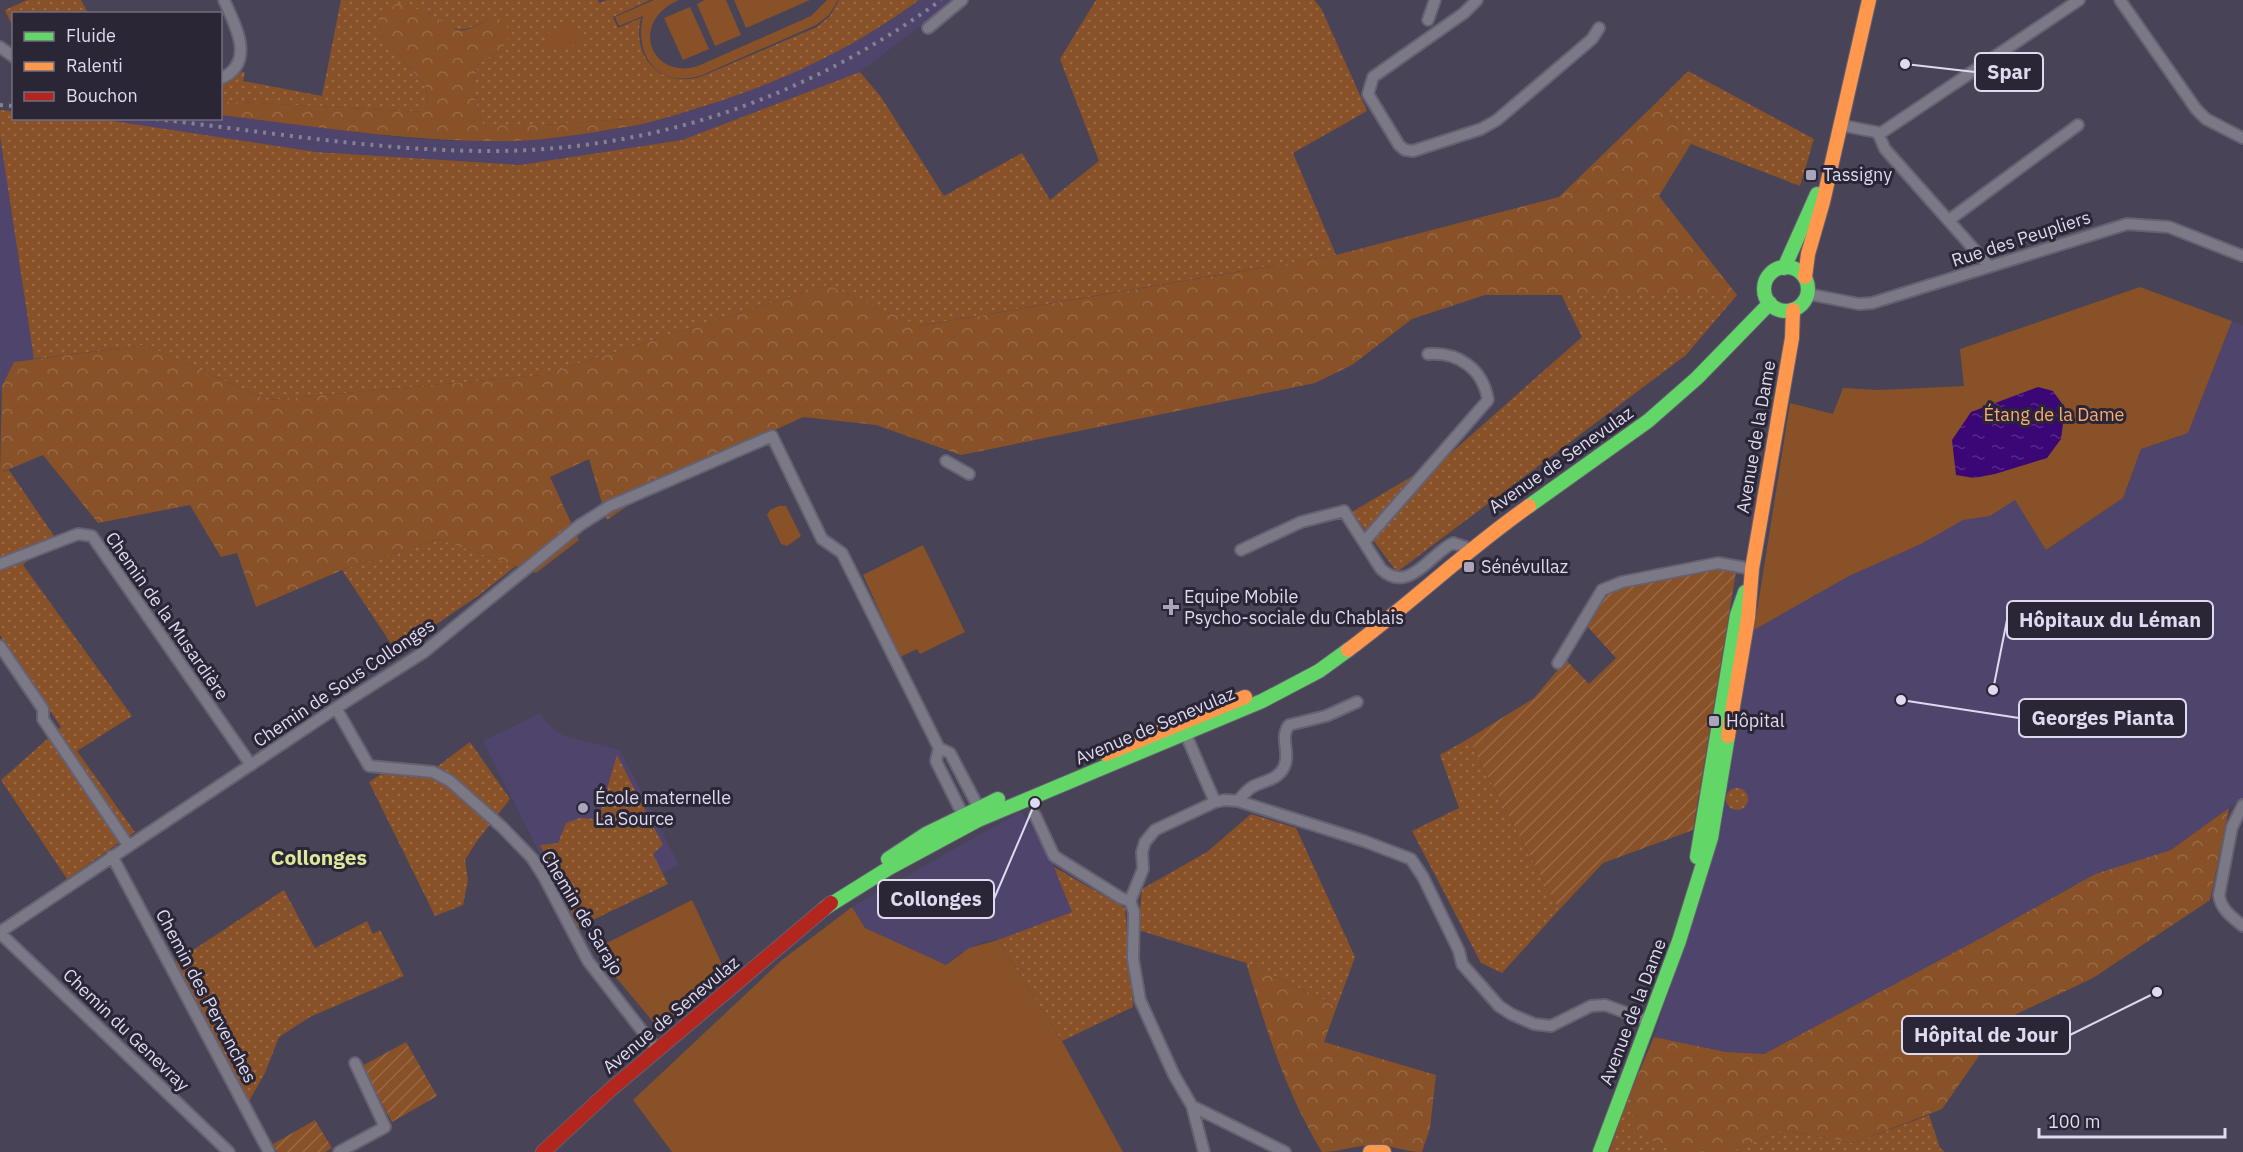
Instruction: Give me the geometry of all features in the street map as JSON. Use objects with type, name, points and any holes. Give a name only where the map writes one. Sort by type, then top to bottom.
[{"type":"main road","points":[[1805,278],[1797,270],[1784,268],[1773,272],[1766,282],[1765,291],[1770,303],[1780,310],[1792,310],[1801,305],[1808,294],[1805,278],[1808,254],[1823,202],[1830,161],[1869,0]]},
{"type":"main road","points":[[1784,268],[1830,161]]},
{"type":"main road","name":"Avenue de Senevulaz","points":[[543,1152],[657,1050],[857,881],[902,848],[981,812],[1183,728],[1306,669],[1365,637],[1397,614],[1471,549],[1520,511],[1661,410],[1697,378],[1770,303]]},
{"type":"main road","name":"Avenue de la Dame","points":[[1600,1152],[1679,941],[1696,884],[1700,836],[1737,615],[1752,569],[1792,338],[1792,310]]},
{"type":"main road","points":[[1370,1152],[1384,1152]]},
{"type":"street","points":[[222,78],[231,72],[238,63],[242,47],[239,33],[224,0]]},
{"type":"street","points":[[928,28],[962,0]]},
{"type":"street","points":[[1428,20],[1435,0]]},
{"type":"street","points":[[1477,0],[1456,19],[1373,77],[1368,94],[1399,145],[1405,150],[1413,151],[1481,129],[1497,120],[1592,39],[1599,28]]},
{"type":"street","points":[[1840,125],[1878,133],[1890,127],[2079,0]]},
{"type":"street","points":[[2120,0],[2196,109],[2206,119],[2243,138]]},
{"type":"street","points":[[1949,220],[2078,125]]},
{"type":"street","points":[[1878,133],[1884,149],[1988,265]]},
{"type":"street","name":"Rue des Peupliers","points":[[1808,294],[1859,304],[1872,303],[2113,227],[2138,223],[2169,227],[2243,256]]},
{"type":"street","points":[[1364,542],[1488,400],[1486,385],[1475,369],[1460,359],[1428,354]]},
{"type":"street","name":"Chemin de Sous Collonges","points":[[0,932],[128,845],[424,652],[580,525],[610,506],[772,436],[822,539],[842,553],[939,748]]},
{"type":"street","points":[[946,461],[969,474]]},
{"type":"street","points":[[1241,550],[1301,522],[1344,511],[1381,569],[1387,574],[1399,577],[1415,574],[1450,544],[1459,543],[1471,549]]},
{"type":"street","name":"Chemin de la Musardière","points":[[0,564],[78,534],[92,536],[251,765]]},
{"type":"street","points":[[1558,663],[1602,590],[1622,582],[1718,563],[1752,569]]},
{"type":"street","points":[[0,646],[43,708],[43,719],[128,845]]},
{"type":"street","points":[[1238,801],[1249,789],[1273,779],[1284,768],[1287,757],[1284,734],[1289,725],[1326,716],[1358,702]]},
{"type":"street","name":"Chemin de Sarajo","points":[[336,708],[369,766],[433,772],[450,781],[502,827],[532,858],[588,961],[657,1050]]},
{"type":"street","points":[[1183,728],[1215,802]]},
{"type":"street","points":[[965,820],[936,761],[939,748],[950,753],[981,812]]},
{"type":"street","points":[[1204,1152],[1192,1106],[1174,1075],[1140,1000],[1134,959],[1134,912],[1130,901],[1143,869],[1142,852],[1145,842],[1155,830],[1215,802],[1238,801],[1364,841],[1411,859],[1423,877],[1459,951],[1462,964],[1499,1006],[1511,1014],[1534,1024],[1551,1026],[1591,1006],[1605,1005],[1649,1021]]},
{"type":"street","points":[[2243,805],[2232,827],[2219,895],[2220,904],[2226,912],[2243,926]]},
{"type":"street","points":[[1035,815],[1054,856],[1121,898],[1130,901]]},
{"type":"street","name":"Chemin des Pervenches","points":[[112,856],[268,1152]]},
{"type":"street","name":"Chemin du Genevray","points":[[0,932],[229,1152]]},
{"type":"street","points":[[339,1152],[385,1127],[355,1063]]},
{"type":"street","points":[[1192,1106],[1285,1152]]},
{"type":"shaded area","points":[[919,0],[954,0],[860,72],[682,140],[520,165],[316,152],[100,120],[222,120],[222,115],[403,138],[454,141],[518,141],[577,135],[643,124],[707,106],[889,22]]},
{"type":"shaded area","points":[[0,136],[34,359],[14,362],[2,386],[0,401]]},
{"type":"shaded area","points":[[2232,321],[2243,325],[2243,798],[2171,850],[2095,874],[1983,937],[1764,1054],[1727,1052],[1654,1037],[1720,834],[1754,630],[1849,576],[1921,544],[1963,519],[1990,516],[2015,500],[2047,550],[2123,498],[2141,449],[2188,433]]},
{"type":"shaded area","name":"École maternelle La Source","points":[[540,713],[551,727],[564,736],[620,750],[679,865],[573,920],[483,741]]},
{"type":"shaded area","points":[[1021,811],[1049,854],[1073,912],[998,940],[982,942],[957,955],[946,966],[865,928],[852,907]]},
{"type":"green space","points":[[27,0],[81,0],[87,12],[12,12],[12,25],[5,10]]},
{"type":"green space","points":[[341,0],[598,0],[599,3],[607,0],[650,0],[613,17],[618,28],[641,18],[639,32],[645,57],[662,73],[673,78],[686,79],[700,77],[817,27],[830,16],[839,0],[919,0],[854,42],[787,76],[717,102],[643,124],[642,118],[543,125],[483,125],[472,89],[479,62],[501,51],[490,18],[472,27],[458,29],[445,24],[429,13],[378,30],[426,87],[428,106],[421,112],[222,101],[222,82],[245,72],[243,81],[322,96]]},
{"type":"green space","points":[[654,0],[679,0],[663,10],[654,22],[650,35],[652,47],[658,58],[668,65],[682,68],[698,66],[811,16],[827,0],[838,0],[829,15],[816,25],[700,76],[685,78],[661,73],[652,65],[642,44],[643,16],[619,26],[615,17]]},
{"type":"green space","points":[[705,0],[726,0],[741,35],[715,46],[697,4]]},
{"type":"green space","points":[[734,0],[810,0],[746,28]]},
{"type":"green space","points":[[1096,0],[1314,0],[1321,8],[1367,111],[1293,153],[1336,255],[918,326],[828,285],[542,375],[268,400],[145,345],[34,359],[0,136],[0,110],[12,111],[12,120],[106,120],[316,152],[520,165],[682,140],[860,72],[881,97],[944,196],[1022,153],[1050,200],[1099,161],[1060,59]]},
{"type":"green space","points":[[398,3],[426,12],[459,30],[471,28],[490,18],[504,20],[510,35],[501,51],[479,62],[472,89],[483,125],[543,125],[642,118],[643,124],[548,138],[479,141],[405,137],[222,115],[222,101],[421,112],[428,106],[426,87],[378,30],[379,16]]},
{"type":"green space","points":[[690,7],[709,49],[683,60],[664,18]]},
{"type":"green space","points":[[575,25],[585,35],[586,43],[555,49],[546,45],[548,33],[559,27]]},
{"type":"green space","points":[[1688,71],[1814,139],[1800,186],[1691,144],[1658,101]]},
{"type":"green space","points":[[1658,101],[1691,144],[1659,196],[1737,295],[1485,295],[1412,319],[1352,365],[1315,383],[961,455],[876,425],[803,417],[662,482],[607,520],[589,459],[550,477],[579,540],[536,573],[438,539],[342,570],[256,607],[237,553],[221,557],[190,505],[98,523],[43,455],[0,473],[2,386],[14,362],[145,345],[268,400],[542,375],[828,285],[919,326],[1336,255],[1559,197]]},
{"type":"green space","name":"Étang de la Dame","points":[[2140,287],[2232,321],[2188,433],[2141,449],[2123,498],[2046,550],[2015,500],[1990,516],[1963,520],[1921,544],[1849,576],[1754,630],[1790,403],[1833,414],[1843,388],[1879,390],[1964,386],[1960,349]]},
{"type":"green space","points":[[1561,294],[1737,295],[1686,355],[1397,572],[1352,512],[1451,453],[1582,337]]},
{"type":"green space","points":[[9,470],[54,536],[23,565],[132,716],[77,751],[135,832],[67,879],[1,780],[61,727],[0,635],[0,473]]},
{"type":"green space","points":[[786,506],[801,536],[787,546],[781,544],[767,515],[770,510]]},
{"type":"green space","points":[[438,539],[516,566],[478,596],[396,651],[342,570]]},
{"type":"green space","points":[[923,545],[965,632],[920,654],[917,649],[900,657],[863,575]]},
{"type":"green space","points":[[1721,569],[1736,572],[1693,830],[1603,863],[1559,910],[1468,739],[1534,698],[1566,660],[1589,684],[1616,658],[1586,625],[1599,601],[1614,590]]},
{"type":"green space","points":[[1468,739],[1559,910],[1502,973],[1481,963],[1412,831],[1459,808],[1440,755]]},
{"type":"green space","points":[[470,742],[510,799],[465,860],[468,880],[463,905],[435,916],[369,782],[381,774],[422,778]]},
{"type":"green space","points":[[617,755],[663,845],[653,854],[668,884],[578,927],[540,845],[558,843],[566,823],[580,818],[598,819]]},
{"type":"green space","points":[[1733,788],[1741,788],[1748,795],[1748,803],[1741,810],[1733,810],[1726,803],[1726,795]]},
{"type":"green space","points":[[2229,808],[2210,900],[2093,978],[2004,1020],[1942,1109],[1854,1143],[1782,1130],[1730,1152],[1676,1152],[1629,1129],[1635,1101],[1628,1098],[1654,1037],[1726,1052],[1764,1054],[1983,937],[2095,874],[2171,850]]},
{"type":"green space","points":[[1251,814],[1296,828],[1355,957],[1337,1006],[1246,963],[1138,930],[1142,889],[1207,852]]},
{"type":"green space","points":[[1054,867],[1125,908],[1133,1007],[1062,1041],[998,940],[1072,912]]},
{"type":"green space","points":[[284,890],[315,948],[367,921],[373,934],[380,930],[404,976],[310,1017],[279,1037],[265,1073],[249,1101],[175,962]]},
{"type":"green space","points":[[692,900],[726,973],[660,1030],[593,950]]},
{"type":"green space","points":[[852,907],[865,928],[946,965],[969,948],[998,940],[1062,1041],[1123,1152],[672,1152],[633,1100],[782,960]]},
{"type":"green space","points":[[1246,963],[1337,1006],[1324,1042],[1436,1075],[1430,1128],[1422,1152],[1375,1145],[1322,1152],[1287,1083]]},
{"type":"green space","points":[[406,1042],[437,1096],[392,1122],[362,1066]]},
{"type":"green space","points":[[1628,1098],[1635,1101],[1630,1129],[1676,1152],[1609,1152]]},
{"type":"green space","points":[[1929,1115],[1940,1148],[1945,1152],[1730,1152],[1782,1130],[1854,1143]]},
{"type":"green space","points":[[315,1120],[332,1148],[325,1152],[277,1152],[273,1144]]},
{"type":"water","name":"Étang de la Dame","points":[[2038,387],[2053,391],[2065,408],[2061,439],[2047,458],[1974,478],[1956,475],[1952,440],[1971,412]]},
{"type":"railway","points":[[163,120],[323,140],[455,150],[499,151],[559,148],[618,140],[675,127],[732,110],[786,89],[840,63],[891,34],[941,0]]},
{"type":"railway","points":[[0,105],[12,106]]},
{"type":"traffic: fast","points":[[1784,268],[1817,194]]},
{"type":"traffic: fast","points":[[1786,267],[1801,274],[1808,289],[1801,304],[1786,311],[1771,304],[1764,289],[1771,274],[1786,267]]},
{"type":"traffic: fast","points":[[1529,506],[1648,421],[1697,378],[1770,303]]},
{"type":"traffic: fast","points":[[1697,857],[1737,615],[1745,592]]},
{"type":"traffic: fast","points":[[825,908],[889,868],[978,820],[1262,701],[1319,671],[1348,650]]},
{"type":"traffic: fast","points":[[1600,1152],[1679,941],[1711,838],[1728,736]]},
{"type":"traffic: fast","points":[[888,859],[926,834],[998,799]]},
{"type":"traffic: slow","points":[[1805,277],[1808,254],[1823,202],[1869,0]]},
{"type":"traffic: slow","points":[[1728,736],[1748,618],[1752,569],[1792,338],[1793,310]]},
{"type":"traffic: slow","points":[[1348,650],[1529,506]]},
{"type":"traffic: slow","points":[[1106,754],[1245,697]]},
{"type":"traffic: slow","points":[[1370,1152],[1384,1152]]},
{"type":"traffic: jam","points":[[543,1152],[610,1090],[831,903]]},
{"type":"place","name":"Spar","points":[[1905,64]]},
{"type":"place","name":"Tassigny","points":[[1811,175]]},
{"type":"place","name":"Sénévullaz","points":[[1469,567]]},
{"type":"place","name":"Equipe Mobile Psycho-sociale du Chablais","points":[[1171,607]]},
{"type":"place","name":"Hôpitaux du Léman","points":[[1993,690]]},
{"type":"place","name":"Georges Pianta","points":[[1901,700]]},
{"type":"place","name":"Hôpital","points":[[1714,721]]},
{"type":"place","name":"Collonges","points":[[1035,803]]},
{"type":"place","name":"École maternelle La Source","points":[[583,808]]},
{"type":"place","name":"Hôpital de Jour","points":[[2157,992]]},
{"type":"district","name":"Collonges","points":[[319,858]]}]
